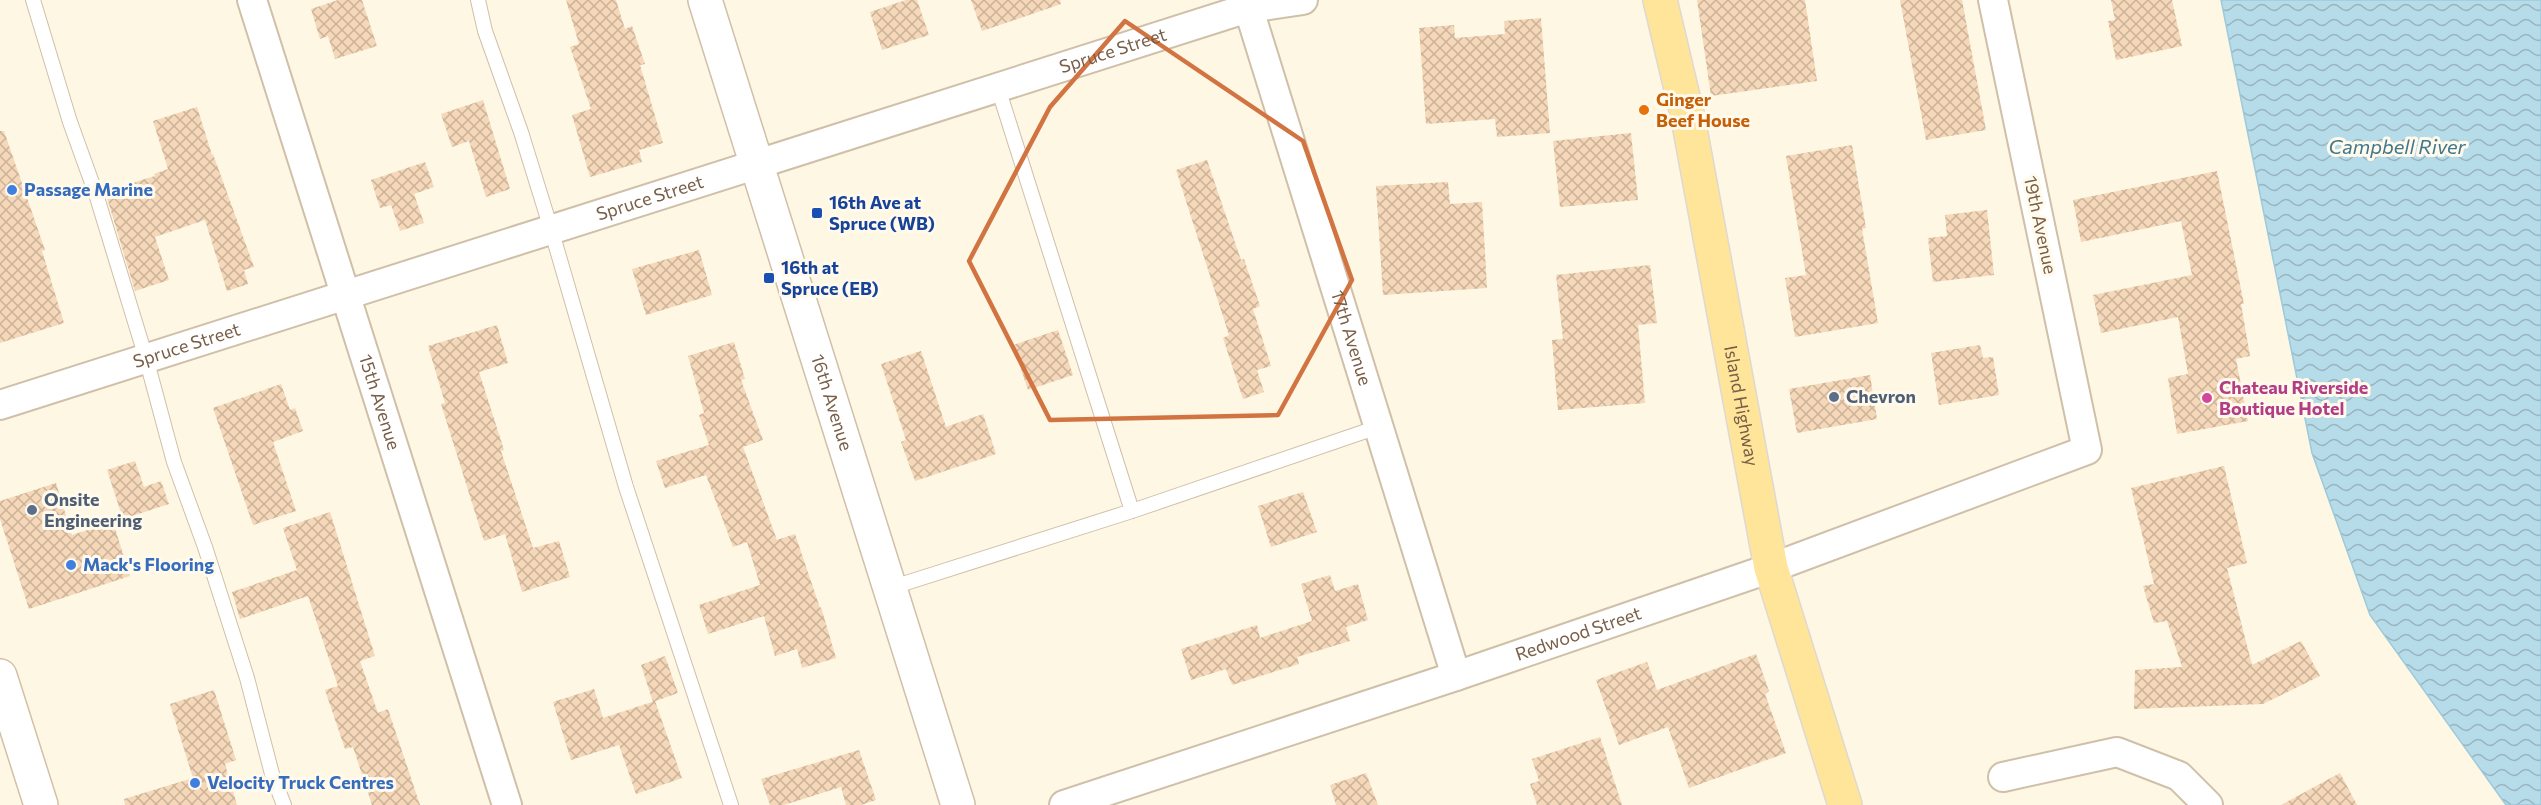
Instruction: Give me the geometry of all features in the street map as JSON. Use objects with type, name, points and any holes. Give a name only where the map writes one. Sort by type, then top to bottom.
[{"type":"main road","name":"Island Highway","points":[[1660,0],[1688,118],[1771,568],[1845,805]]},
{"type":"street","name":"15th Avenue","points":[[252,0],[507,805]]},
{"type":"street","name":"16th Avenue","points":[[705,0],[958,805]]},
{"type":"street","name":"Spruce Street","points":[[0,405],[998,87],[1247,4],[1303,0]]},
{"type":"street","name":"19th Avenue","points":[[1994,0],[2087,450]]},
{"type":"street","name":"17th Avenue","points":[[1247,4],[1456,676]]},
{"type":"street","name":"Redwood Street","points":[[1064,805],[1456,676],[1771,568],[2087,450]]},
{"type":"street","points":[[0,676],[41,805]]},
{"type":"street","points":[[2003,777],[2116,752],[2179,776],[2208,805]]},
{"type":"lane","points":[[33,0],[70,122],[96,194],[146,358],[174,462],[205,547],[247,678],[273,774],[284,805]]},
{"type":"lane","points":[[478,0],[485,31],[521,132],[551,229],[626,487],[731,805]]},
{"type":"lane","points":[[998,87],[1132,511]]},
{"type":"lane","points":[[890,588],[1132,511],[1378,427]]},
{"type":"highlighted area","points":[[1125,21],[1303,141],[1352,280],[1278,415],[1050,420],[969,261],[1050,107]]},
{"type":"water","name":"Campbell River","points":[[2221,0],[2541,0],[2541,805],[2506,805],[2370,615],[2312,453]]},
{"type":"building","points":[[338,0],[362,0],[377,46],[335,59],[328,36],[320,39],[311,9]]},
{"type":"building","points":[[566,0],[616,0],[625,29],[632,26],[645,64],[640,65],[663,143],[639,150],[642,162],[590,177],[572,115],[591,109],[570,47],[579,44]]},
{"type":"building","points":[[906,0],[917,0],[929,35],[882,50],[870,12]]},
{"type":"building","points":[[971,0],[1060,0],[1061,4],[982,31]]},
{"type":"building","points":[[1697,0],[1805,0],[1817,81],[1711,96]]},
{"type":"building","points":[[1900,0],[1962,0],[1986,130],[1926,140]]},
{"type":"building","points":[[2111,0],[2172,0],[2182,46],[2116,60],[2108,21],[2115,20]]},
{"type":"building","points":[[1541,18],[1550,133],[1497,137],[1495,119],[1426,124],[1419,28],[1454,25],[1455,38],[1505,34],[1504,21]]},
{"type":"building","points":[[483,100],[510,189],[486,197],[469,141],[452,147],[441,114]]},
{"type":"building","points":[[197,107],[212,155],[254,267],[244,270],[248,284],[227,291],[205,220],[155,237],[169,280],[135,291],[105,191],[155,176],[154,174],[168,169],[153,121]]},
{"type":"building","points":[[0,131],[4,131],[45,250],[42,251],[64,323],[0,343]]},
{"type":"building","points":[[1631,133],[1638,200],[1560,207],[1553,141]]},
{"type":"building","points":[[1852,145],[1866,228],[1862,229],[1878,323],[1795,337],[1785,278],[1806,275],[1786,156]]},
{"type":"building","points":[[1207,160],[1241,260],[1244,259],[1260,306],[1253,309],[1271,366],[1257,370],[1264,392],[1243,399],[1223,338],[1229,335],[1176,170]]},
{"type":"building","points":[[425,162],[434,187],[414,194],[424,223],[400,231],[391,205],[380,208],[371,180]]},
{"type":"building","points":[[2217,171],[2244,304],[2241,304],[2250,356],[2236,359],[2248,421],[2177,434],[2168,378],[2188,374],[2178,317],[2101,333],[2093,295],[2192,275],[2181,221],[2081,242],[2073,200]]},
{"type":"building","points":[[1448,182],[1450,204],[1482,202],[1487,288],[1383,295],[1376,186]]},
{"type":"building","points":[[1987,210],[1994,275],[1933,282],[1928,238],[1947,236],[1945,215]]},
{"type":"building","points":[[699,250],[712,295],[646,315],[632,269]]},
{"type":"building","points":[[1650,265],[1657,323],[1638,325],[1645,403],[1558,410],[1552,340],[1563,339],[1556,275]]},
{"type":"building","points":[[497,325],[508,363],[479,372],[504,450],[501,451],[533,548],[559,541],[570,577],[522,592],[505,534],[484,541],[441,404],[445,403],[428,346]]},
{"type":"building","points":[[1058,330],[1073,375],[1028,390],[1013,345]]},
{"type":"building","points":[[734,342],[745,379],[741,380],[763,440],[743,447],[777,540],[795,534],[836,658],[802,668],[797,649],[775,656],[764,616],[708,634],[699,605],[760,585],[747,542],[733,547],[706,475],[665,488],[656,461],[709,445],[699,415],[704,413],[688,356]]},
{"type":"building","points":[[1980,345],[1983,358],[1993,357],[1999,395],[1939,405],[1931,353]]},
{"type":"building","points":[[921,351],[946,427],[983,414],[996,454],[915,481],[901,442],[906,440],[881,364]]},
{"type":"building","points":[[1870,375],[1877,419],[1797,433],[1789,389]]},
{"type":"building","points":[[281,384],[290,410],[295,408],[303,431],[273,442],[296,511],[253,525],[213,408]]},
{"type":"building","points":[[135,461],[144,487],[161,481],[169,504],[123,519],[107,470]]},
{"type":"building","points":[[2224,466],[2247,563],[2227,568],[2252,665],[2301,641],[2320,676],[2263,704],[2134,709],[2135,670],[2182,667],[2167,621],[2154,623],[2143,586],[2154,584],[2131,488]]},
{"type":"building","name":"Mack's Flooring","points":[[56,483],[72,535],[113,522],[130,576],[29,609],[0,519],[0,501]]},
{"type":"building","points":[[1303,492],[1317,532],[1271,547],[1258,506]]},
{"type":"building","points":[[330,512],[375,656],[360,661],[378,713],[388,709],[420,805],[372,805],[353,747],[345,749],[325,690],[338,686],[308,596],[240,619],[232,592],[297,570],[283,528]]},
{"type":"building","points":[[1330,575],[1335,591],[1358,584],[1368,620],[1346,627],[1350,641],[1297,657],[1299,664],[1232,685],[1226,669],[1191,680],[1181,649],[1257,625],[1260,638],[1312,621],[1301,584]]},
{"type":"building","points":[[1756,654],[1769,691],[1765,694],[1786,753],[1689,788],[1668,727],[1619,745],[1596,680],[1647,662],[1657,690]]},
{"type":"building","points":[[665,656],[678,693],[653,702],[641,665]]},
{"type":"building","points":[[594,689],[603,718],[655,701],[682,778],[636,794],[619,745],[571,760],[553,702]]},
{"type":"building","points":[[214,690],[236,760],[225,764],[237,805],[125,805],[124,799],[193,778],[170,704]]},
{"type":"building","points":[[1600,737],[1622,805],[1537,805],[1530,784],[1539,781],[1532,759]]},
{"type":"building","points":[[859,750],[876,800],[861,805],[846,805],[841,787],[784,805],[770,805],[761,779]]},
{"type":"building","points":[[1366,773],[1378,805],[1336,805],[1330,785]]},
{"type":"building","points":[[2340,773],[2357,805],[2281,805]]},
{"type":"place","name":"Ginger Beef House","points":[[1644,110]]},
{"type":"place","name":"Passage Marine","points":[[12,190]]},
{"type":"place","name":"16th Ave at Spruce (WB)","points":[[817,213]]},
{"type":"place","name":"16th at Spruce (EB)","points":[[769,278]]},
{"type":"place","name":"Chevron","points":[[1834,397]]},
{"type":"place","name":"Chateau Riverside Boutique Hotel","points":[[2207,398]]},
{"type":"place","name":"Onsite Engineering","points":[[32,510]]},
{"type":"place","name":"Mack's Flooring","points":[[71,565]]},
{"type":"place","name":"Velocity Truck Centres","points":[[195,783]]}]
